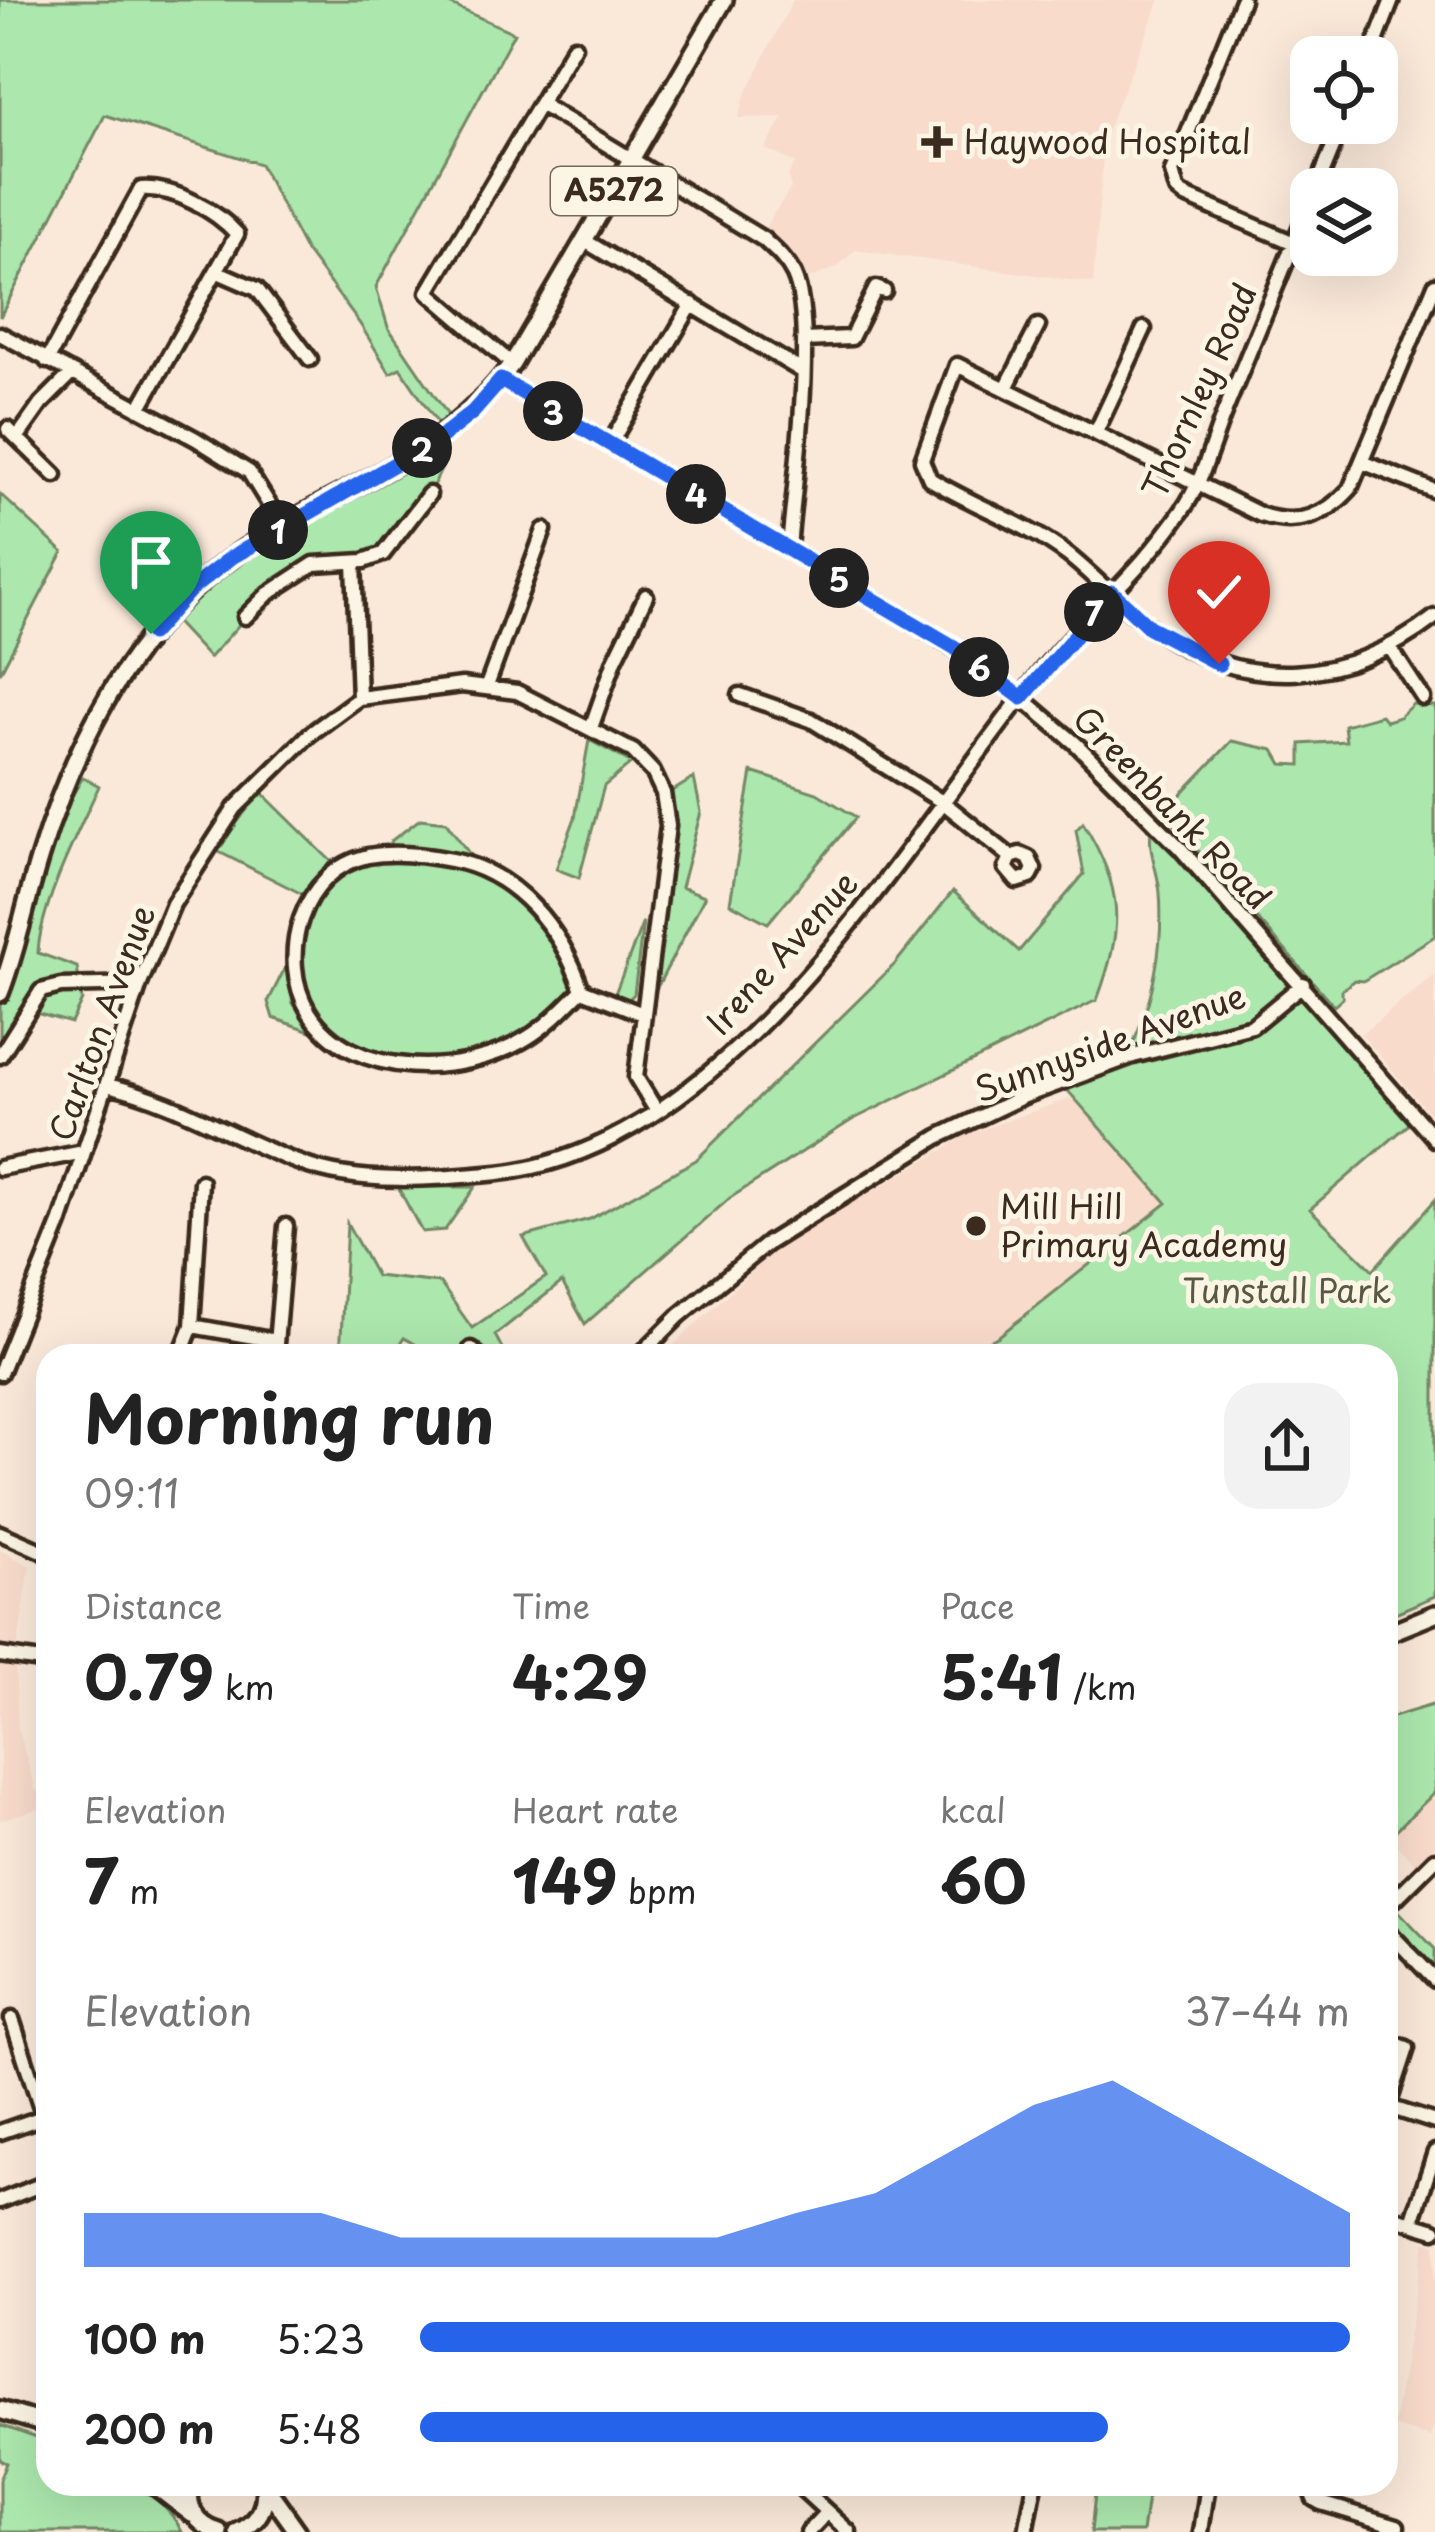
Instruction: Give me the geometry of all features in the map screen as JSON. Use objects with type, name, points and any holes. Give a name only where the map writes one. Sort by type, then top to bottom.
[{"type":"main road","name":"A5272","points":[[0,993],[66,782],[124,667],[190,590],[232,557],[440,438],[473,412],[512,364],[724,0]]},
{"type":"main road","points":[[1398,1629],[1435,1614]]},
{"type":"main road","points":[[0,2410],[36,2421]]},
{"type":"main road","points":[[167,2496],[197,2523],[219,2532]]},
{"type":"main road","points":[[240,2531],[262,2512],[264,2496]]},
{"type":"main road","points":[[273,2496],[298,2532]]},
{"type":"main road","points":[[240,2531],[265,2532]]},
{"type":"street","points":[[1242,0],[1172,172],[1173,182],[1183,195],[1290,242]]},
{"type":"street","points":[[1378,36],[1392,0]]},
{"type":"street","points":[[512,364],[428,292],[574,46]]},
{"type":"street","points":[[540,104],[763,239],[783,256],[795,276],[803,340],[789,548]]},
{"type":"street","points":[[47,362],[141,189],[171,193],[227,222],[237,234],[139,409]]},
{"type":"street","points":[[585,241],[802,371]]},
{"type":"street","name":"Thornley Road","points":[[1022,698],[1183,510],[1290,254]]},
{"type":"street","points":[[218,272],[257,289],[310,359]]},
{"type":"street","points":[[1435,284],[1350,489],[1311,519],[1261,515],[957,365],[923,453],[926,474],[938,484],[1043,538],[1149,627],[1219,664],[1292,673],[1325,670],[1391,649],[1435,617]]},
{"type":"street","points":[[803,340],[851,338],[877,288],[884,291]]},
{"type":"street","points":[[610,444],[692,304]]},
{"type":"street","points":[[1006,388],[1038,326]]},
{"type":"street","points":[[1096,432],[1144,329]]},
{"type":"street","points":[[0,334],[249,472],[283,527]]},
{"type":"street","points":[[55,475],[13,434],[71,374]]},
{"type":"street","name":"Greenbank Road","points":[[501,380],[954,647],[1022,698],[1134,800],[1303,984],[1435,1139]]},
{"type":"street","points":[[1362,462],[1435,491]]},
{"type":"street","points":[[245,617],[268,594],[314,564],[354,562],[383,554],[429,494]]},
{"type":"street","points":[[487,686],[544,530]]},
{"type":"street","points":[[354,562],[359,698]]},
{"type":"street","points":[[591,728],[615,660],[646,596]]},
{"type":"street","points":[[1391,649],[1423,698]]},
{"type":"street","name":"Carlton Avenue","points":[[0,1372],[61,1221],[140,984],[173,904],[235,808],[310,734],[359,698],[462,685],[517,692],[633,751],[653,772],[667,808],[636,1077],[656,1110]]},
{"type":"street","points":[[740,695],[812,720],[944,803],[1011,857]]},
{"type":"street","name":"Irene Avenue","points":[[107,1085],[149,1094],[304,1165],[360,1175],[424,1178],[503,1172],[586,1150],[674,1100],[759,1028],[853,920],[1022,698]]},
{"type":"street","points":[[582,990],[531,1036],[484,1057],[437,1065],[388,1061],[338,1043],[311,1015],[296,982],[295,940],[310,898],[339,869],[370,856],[459,861],[520,893],[538,909],[555,932],[582,990],[643,1014]]},
{"type":"street","points":[[0,1056],[41,991],[140,984]]},
{"type":"street","name":"Sunnyside Avenue","points":[[651,1344],[778,1236],[938,1137],[1022,1097],[1133,1057],[1252,1026],[1303,984]]},
{"type":"street","points":[[0,1168],[84,1152]]},
{"type":"street","points":[[185,1344],[192,1326],[201,1182]]},
{"type":"street","points":[[276,1344],[286,1226]]},
{"type":"street","points":[[192,1326],[258,1344]]},
{"type":"street","points":[[0,1533],[36,1549]]},
{"type":"street","points":[[0,1655],[36,1660]]},
{"type":"street","points":[[1398,1896],[1435,1858]]},
{"type":"street","points":[[1398,1941],[1433,1986]]},
{"type":"street","points":[[1403,1974],[1417,1961]]},
{"type":"street","points":[[12,2019],[36,2093]]},
{"type":"street","points":[[1398,2045],[1407,2048],[1398,2074]]},
{"type":"street","points":[[32,2079],[36,2078]]},
{"type":"street","points":[[1398,2110],[1435,2122]]},
{"type":"street","points":[[0,2132],[36,2126]]},
{"type":"street","points":[[1412,2222],[1435,2152]]},
{"type":"street","points":[[0,2201],[36,2187]]},
{"type":"street","points":[[1398,2218],[1435,2230]]},
{"type":"street","points":[[809,2496],[849,2532]]},
{"type":"street","points":[[1026,2532],[1033,2496]]},
{"type":"street","points":[[1201,2532],[1206,2496]]},
{"type":"street","points":[[1313,2496],[1321,2503],[1397,2526]]},
{"type":"street","points":[[808,2532],[826,2513]]},
{"type":"shaded area","name":"Haywood Hospital","points":[[793,0],[1160,0],[1105,135],[1093,283],[855,250],[838,267],[806,280],[789,248],[765,227],[791,188],[788,176],[795,163],[765,149],[784,117],[738,118]]},
{"type":"shaded area","points":[[1435,975],[1435,1120],[1361,1034]]},
{"type":"shaded area","name":"Mill Hill Primary Academy","points":[[1074,1097],[1167,1202],[983,1344],[675,1344],[774,1250],[969,1134]]},
{"type":"shaded area","points":[[0,1550],[30,1566],[15,1663],[18,1728],[36,1790],[36,1810],[0,1820]]},
{"type":"shaded area","points":[[1435,1792],[1435,1846],[1416,1865],[1398,1846],[1398,1828]]},
{"type":"shaded area","points":[[1425,2241],[1435,2245],[1435,2421],[1430,2437],[1398,2427],[1398,2397]]},
{"type":"green space","points":[[0,0],[440,0],[514,33],[376,287],[388,327],[456,427],[445,434],[400,368],[390,373],[305,250],[260,164],[105,115],[0,317]]},
{"type":"green space","points":[[439,438],[446,460],[429,494],[383,554],[314,564],[255,607],[209,658],[168,614],[232,557]]},
{"type":"green space","points":[[0,494],[63,552],[0,673]]},
{"type":"green space","points":[[1413,704],[1435,706],[1435,936],[1363,981],[1354,980],[1334,1006],[1164,812],[1232,741],[1274,750],[1282,764],[1301,765],[1301,744],[1346,741],[1344,725],[1381,715],[1386,721]]},
{"type":"green space","points":[[589,740],[632,763],[604,786],[579,878],[556,869],[575,818]]},
{"type":"green space","points":[[752,772],[817,793],[856,817],[768,923],[730,903]]},
{"type":"green space","points":[[83,777],[99,786],[53,891],[38,953],[77,967],[82,1000],[71,1023],[29,1011],[0,1065],[0,990],[42,847]]},
{"type":"green space","points":[[694,778],[701,812],[681,887],[705,896],[653,995],[676,822],[671,792]]},
{"type":"green space","points":[[260,791],[335,865],[304,895],[217,851]]},
{"type":"green space","points":[[420,819],[446,822],[474,860],[432,848],[389,848],[391,841]]},
{"type":"green space","name":"Tunstall Park","points":[[1154,820],[1415,1119],[1310,1209],[1373,1270],[1435,1200],[1435,1596],[1398,1612],[1398,1344],[983,1344],[1167,1203],[1061,1083],[1133,1056],[1131,1048],[1155,973],[1160,933],[1160,893],[1150,838]]},
{"type":"green space","points":[[1083,823],[1096,846],[1116,909],[1112,951],[1097,1000],[852,1120],[730,1198],[585,1324],[562,1282],[495,1335],[500,1344],[415,1344],[404,1338],[400,1344],[341,1344],[347,1223],[376,1276],[440,1283],[472,1328],[546,1277],[523,1237],[590,1219],[696,1160],[895,964],[953,891],[1019,951],[1084,874],[1076,830]]},
{"type":"green space","points":[[370,856],[463,863],[538,909],[582,990],[517,1044],[421,1066],[338,1043],[302,999],[295,940],[322,884]]},
{"type":"green space","points":[[643,922],[634,994],[626,1002],[614,996]]},
{"type":"green space","points":[[286,966],[293,1003],[311,1031],[273,1018],[268,1002]]},
{"type":"green space","points":[[398,1187],[475,1187],[445,1230],[422,1232]]},
{"type":"green space","points":[[1435,1704],[1435,1792],[1398,1828],[1398,1715]]},
{"type":"green space","points":[[1398,1910],[1435,1949],[1435,1970],[1398,1931]]},
{"type":"green space","points":[[0,2425],[36,2438],[36,2496],[150,2496],[170,2513],[182,2532],[0,2532],[0,2479],[7,2463],[0,2460]]},
{"type":"green space","points":[[1095,2496],[1147,2496],[1142,2532],[1091,2532]]},
{"type":"place","name":"Haywood Hospital","points":[[937,142]]},
{"type":"place","name":"Mill Hill Primary Academy","points":[[976,1226]]},
{"type":"route","points":[[151,634],[190,590],[232,557],[440,438],[473,412],[501,380],[954,647],[1022,698],[1112,592],[1149,627],[1219,664]]}]
